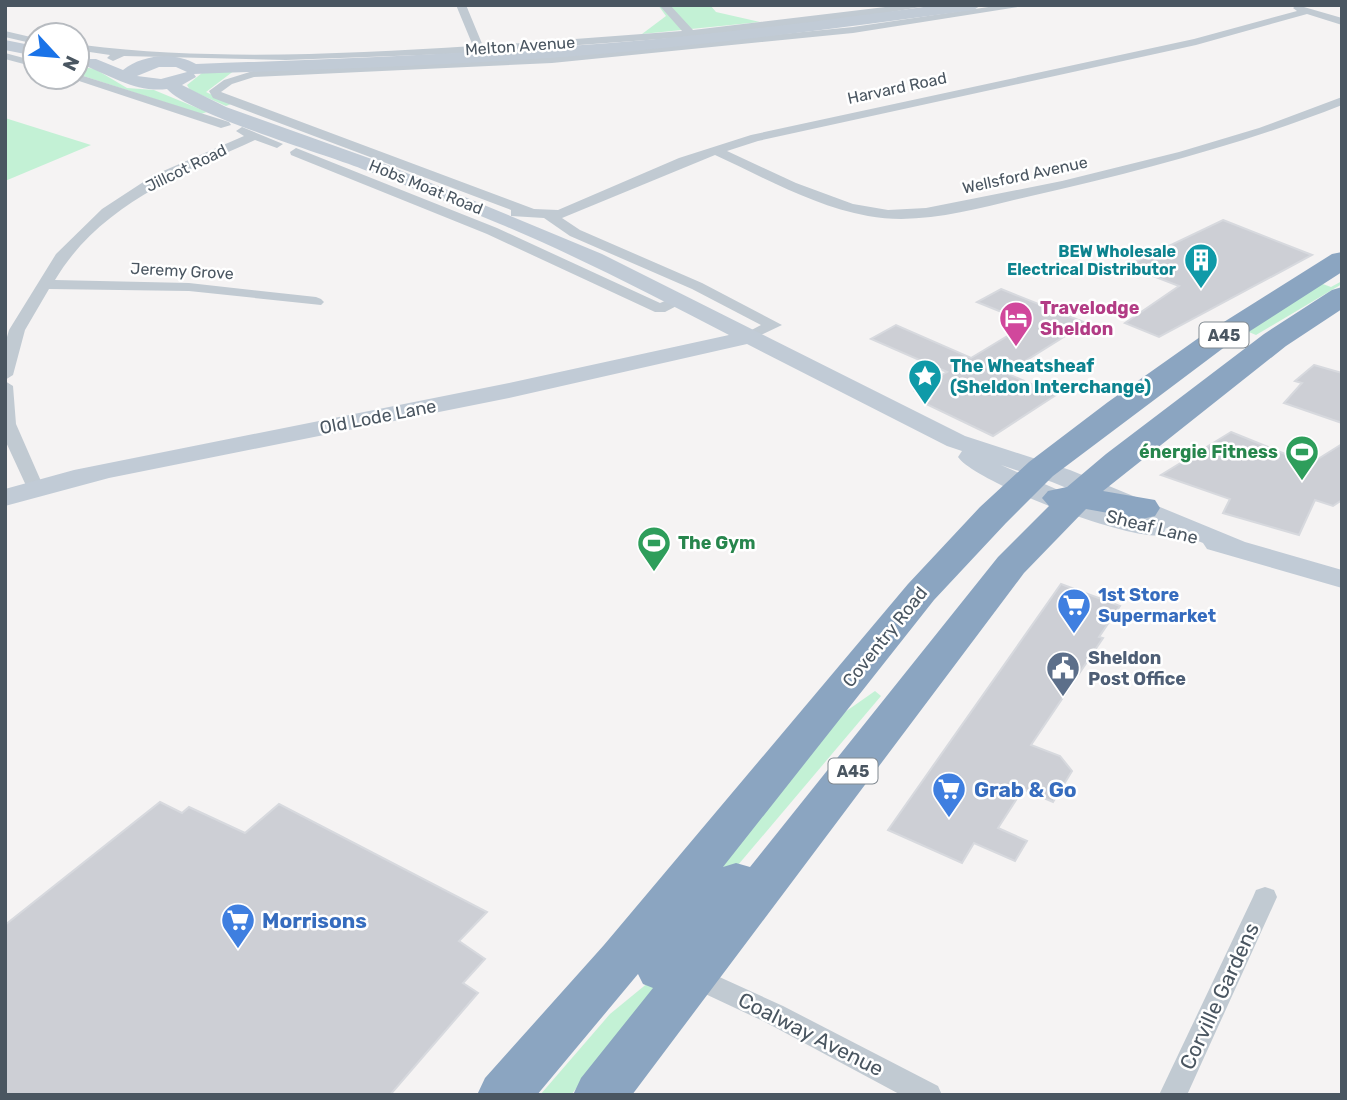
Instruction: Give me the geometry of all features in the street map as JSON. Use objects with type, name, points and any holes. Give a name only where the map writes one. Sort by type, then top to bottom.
[{"type":"highway","name":"Coventry Road","points":[[600,1095],[656,969],[850,681],[921,592],[1211,343],[1342,260]]},
{"type":"highway","name":"A45","points":[[1046,483],[1082,467],[1231,359],[1275,340],[1342,296]]},
{"type":"highway","name":"Coventry Road","points":[[512,1086],[656,969],[717,904],[907,667],[963,625],[1012,565],[1046,483]]},
{"type":"highway","points":[[1046,483],[1139,517]]},
{"type":"street","points":[[461,5],[481,53]]},
{"type":"street","points":[[664,5],[694,37]]},
{"type":"street","name":"Melton Avenue","points":[[694,37],[927,5]]},
{"type":"street","name":"Melton Avenue","points":[[223,85],[246,71],[694,37],[974,5]]},
{"type":"street","name":"Melton Avenue","points":[[147,64],[174,62],[186,64],[193,69],[246,71],[579,58],[853,30],[1025,5]]},
{"type":"street","points":[[1290,5],[1342,22]]},
{"type":"street","name":"Harvard Road","points":[[503,218],[529,212],[560,215],[684,161],[755,138],[1196,43],[1308,11]]},
{"type":"street","name":"Melton Avenue","points":[[91,57],[291,58],[481,53]]},
{"type":"street","points":[[91,58],[147,64]]},
{"type":"street","points":[[91,60],[127,76],[131,81],[143,84],[171,83],[187,77],[193,69]]},
{"type":"street","points":[[127,76],[134,69],[147,64]]},
{"type":"street","points":[[91,82],[277,144]]},
{"type":"street","name":"Hobs Moat Road","points":[[171,83],[178,91],[220,111],[492,231],[660,309],[680,299]]},
{"type":"street","name":"Hobs Moat Road","points":[[223,85],[215,91],[222,98],[340,139],[529,212]]},
{"type":"street","name":"Wellsford Avenue","points":[[717,150],[836,204],[880,213],[930,212],[1088,180],[1229,143],[1342,101]]},
{"type":"street","name":"Jillcot Road","points":[[5,375],[17,330],[61,257],[107,212],[159,178],[254,136]]},
{"type":"street","name":"Hobs Moat Road","points":[[304,148],[503,218],[567,237],[697,286],[774,325],[750,335]]},
{"type":"street","name":"Hobs Moat Road","points":[[550,216],[567,237],[680,299],[956,441],[976,462],[1046,483]]},
{"type":"street","name":"Jeremy Grove","points":[[46,284],[190,287],[316,302]]},
{"type":"street","name":"Old Lode Lane","points":[[5,498],[35,488],[169,458],[562,381],[732,342],[750,335]]},
{"type":"street","points":[[5,386],[7,424],[35,488]]},
{"type":"street","name":"Sheaf Lane","points":[[1139,517],[1342,579]]},
{"type":"street","name":"Corville Gardens","points":[[1173,1095],[1265,897]]},
{"type":"street","name":"Coalway Avenue","points":[[656,969],[774,1014],[928,1095]]},
{"type":"green space","points":[[658,5],[710,5],[716,12],[760,22],[642,34],[666,16]]},
{"type":"green space","points":[[91,68],[127,88],[154,90],[207,112],[201,114],[91,79]]},
{"type":"green space","points":[[235,70],[206,92],[231,104],[226,106],[190,90],[187,85],[202,73]]},
{"type":"green space","points":[[5,118],[91,145],[5,181]]},
{"type":"green space","points":[[1342,281],[1342,284],[1256,335],[1244,330],[1320,283],[1331,287]]},
{"type":"green space","points":[[875,691],[881,696],[661,956],[790,770],[835,719]]},
{"type":"green space","points":[[649,982],[660,983],[571,1095],[540,1095],[610,1014]]},
{"type":"building","points":[[1223,220],[1312,255],[1159,337],[1125,323],[1179,286],[1127,266]]},
{"type":"building","name":"Travelodge Sheldon","points":[[1001,289],[1086,323],[1006,373],[1056,395],[993,436],[924,403],[931,399],[915,391],[947,372],[871,339],[896,325],[971,358],[1029,323],[977,302]]},
{"type":"building","points":[[1314,365],[1342,373],[1342,423],[1284,403],[1302,383],[1295,381]]},
{"type":"building","points":[[1231,432],[1310,464],[1342,444],[1342,500],[1333,506],[1315,500],[1299,535],[1223,513],[1230,499],[1161,475]]},
{"type":"building","points":[[1061,584],[1120,606],[1099,637],[1103,638],[1031,745],[1060,756],[1072,771],[1053,802],[1023,789],[998,828],[1027,841],[1015,861],[974,843],[962,863],[888,830]]},
{"type":"building","name":"Morrisons","points":[[160,802],[182,813],[189,807],[245,833],[279,804],[487,912],[459,941],[485,959],[463,983],[478,993],[390,1095],[5,1095],[5,925]]},
{"type":"place","name":"BEW Wholesale Electrical Distributor","points":[[1201,290]]},
{"type":"place","name":"Travelodge Sheldon","points":[[1016,348]]},
{"type":"place","name":"The Wheatsheaf (Sheldon Interchange)","points":[[925,406]]},
{"type":"place","name":"énergie Fitness","points":[[1302,482]]},
{"type":"place","name":"The Gym","points":[[654,573]]},
{"type":"place","name":"1st Store Supermarket","points":[[1074,635]]},
{"type":"place","name":"Sheldon Post Office","points":[[1063,698]]},
{"type":"place","name":"Grab & Go","points":[[949,819]]},
{"type":"place","name":"Morrisons","points":[[238,950]]}]
